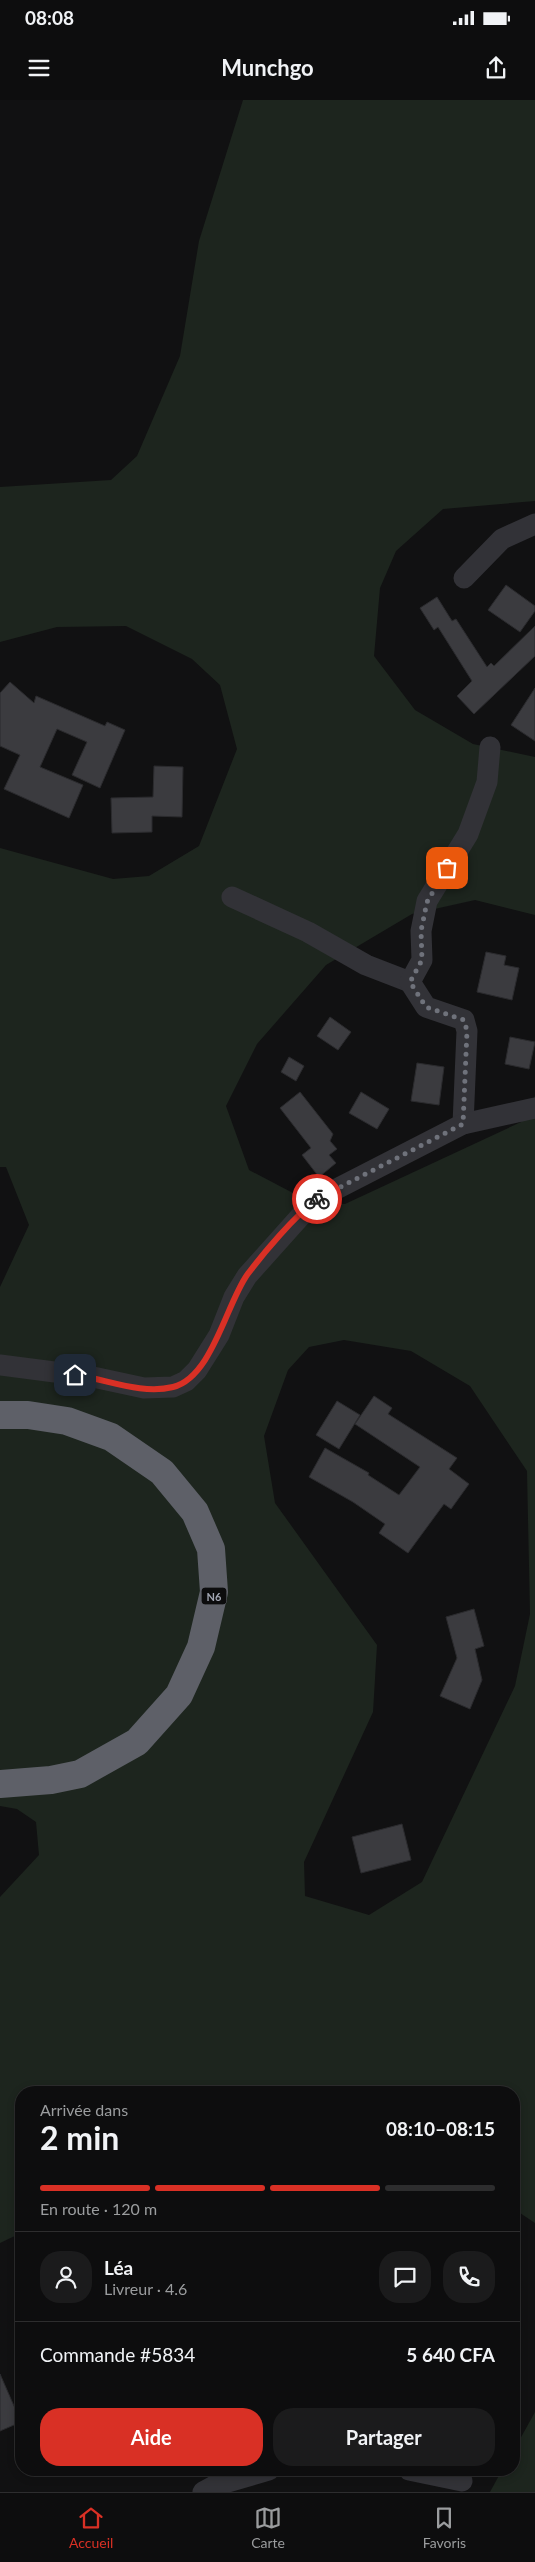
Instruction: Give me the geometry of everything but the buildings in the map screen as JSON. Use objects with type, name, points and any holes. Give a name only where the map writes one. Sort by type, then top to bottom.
[{"type":"highway","name":"N6","points":[[0,1415],[28,1416],[67,1421],[110,1437],[162,1472],[195,1512],[211,1549],[214,1592],[201,1647],[180,1695],[137,1742],[80,1774],[50,1780],[0,1784]]},
{"type":"street","points":[[464,578],[502,539],[535,524]]},
{"type":"street","points":[[410,982],[422,960],[421,931],[427,902],[468,834],[487,782],[490,747]]},
{"type":"street","points":[[232,897],[308,932],[366,965],[410,982],[426,1007],[464,1020],[467,1031],[463,1124]]},
{"type":"street","points":[[0,1365],[93,1377],[144,1388],[173,1387],[186,1381],[197,1370],[219,1335],[234,1297],[247,1276],[315,1200],[463,1124],[535,1108]]},
{"type":"street","points":[[204,2492],[214,2486],[248,2476]]},
{"type":"street","points":[[438,2476],[462,2481]]},
{"type":"shaded area","points":[[243,100],[535,100],[535,501],[443,509],[396,551],[380,588],[374,656],[415,710],[473,744],[535,757],[535,915],[475,900],[412,914],[326,965],[257,1044],[226,1106],[249,1170],[310,1202],[345,1204],[521,1122],[535,1096],[535,2223],[520,2213],[520,2086],[15,2086],[15,2236],[0,2243],[0,1897],[39,1855],[36,1822],[17,1809],[0,1806],[0,1287],[29,1225],[6,1167],[0,1167],[0,848],[113,879],[149,876],[199,846],[237,749],[220,685],[192,659],[126,626],[57,627],[0,642],[0,487],[111,480],[137,456],[180,356],[199,241]],"holes":[[[344,1340],[411,1351],[470,1386],[527,1471],[530,1614],[515,1686],[422,1882],[369,1915],[305,1896],[304,1862],[373,1712],[377,1645],[275,1503],[264,1436],[288,1370],[309,1347]]]},
{"type":"shaded area","points":[[535,2412],[535,2492],[490,2492],[499,2476],[520,2476],[520,2439]]},
{"type":"way so far","points":[[317,1199],[463,1124],[467,1031],[464,1020],[426,1007],[410,982],[422,960],[421,931],[427,902],[447,868]]},
{"type":"route","points":[[75,1375],[144,1388],[173,1387],[186,1381],[197,1370],[219,1335],[234,1297],[247,1276],[271,1246],[317,1199]]}]
